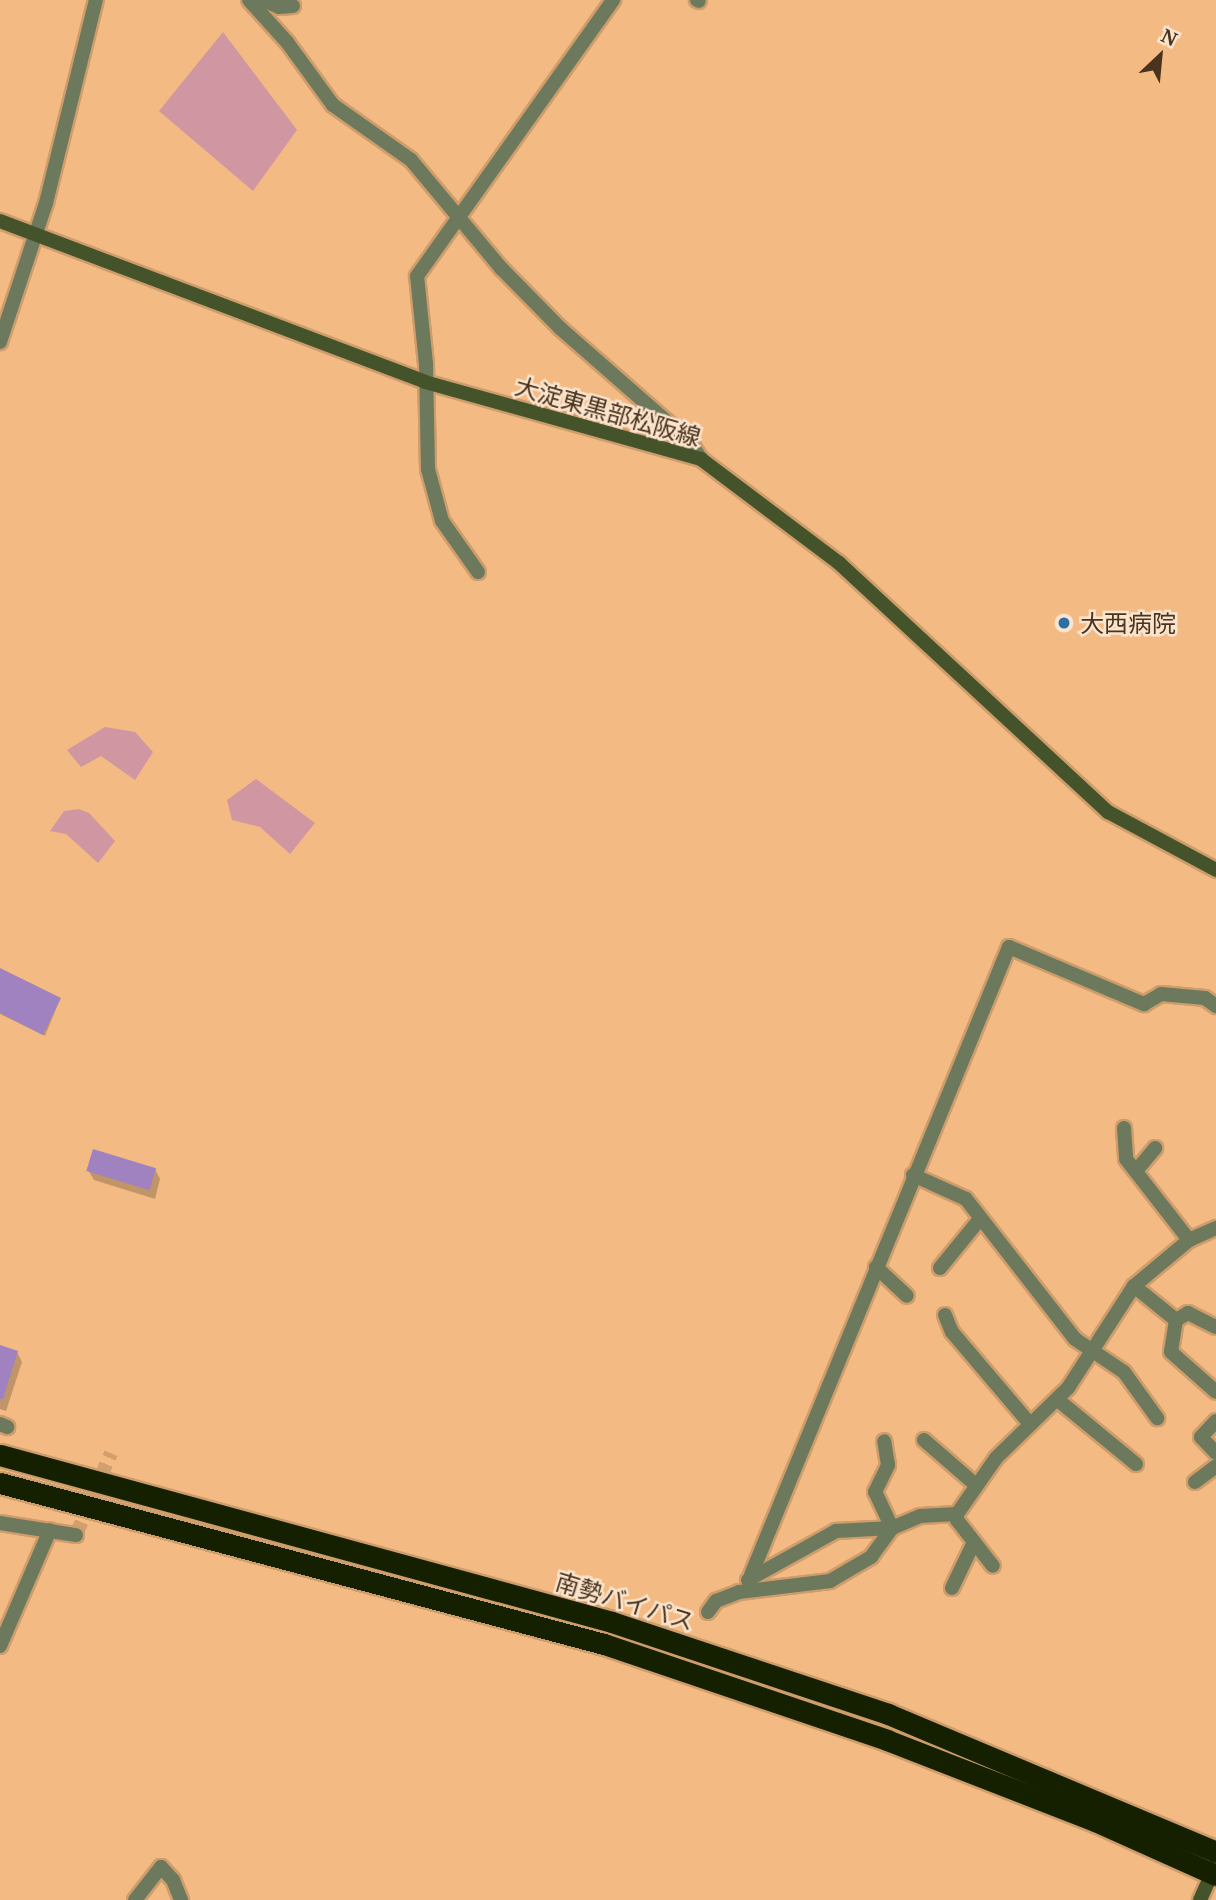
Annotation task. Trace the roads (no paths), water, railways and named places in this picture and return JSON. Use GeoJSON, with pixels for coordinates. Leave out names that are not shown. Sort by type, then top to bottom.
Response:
{"type":"FeatureCollection","features":[{"type":"Feature","properties":{"kind":"highway","name":"南勢バイパス"},"geometry":{"type":"LineString","coordinates":[[0,1455],[612,1622],[888,1714],[1215,1866]]}},
{"type":"Feature","properties":{"kind":"highway","name":"南勢バイパス"},"geometry":{"type":"LineString","coordinates":[[0,1483],[604,1644],[1098,1812]]}},
{"type":"Feature","properties":{"kind":"main road","name":"大淀東黒部松阪線"},"geometry":{"type":"LineString","coordinates":[[0,221],[425,382],[701,459],[839,563],[1108,812],[1216,870]]}},
{"type":"Feature","properties":{"kind":"main road"},"geometry":{"type":"LineString","coordinates":[[1200,1900],[1215,1866]]}},
{"type":"Feature","properties":{"kind":"street"},"geometry":{"type":"LineString","coordinates":[[0,342],[96,0]]}},
{"type":"Feature","properties":{"kind":"street"},"geometry":{"type":"LineString","coordinates":[[249,0],[287,42],[333,105],[411,160],[462,217],[500,268],[560,328],[677,430],[701,459]]}},
{"type":"Feature","properties":{"kind":"street"},"geometry":{"type":"LineString","coordinates":[[263,0],[279,7],[293,6]]}},
{"type":"Feature","properties":{"kind":"street"},"geometry":{"type":"LineString","coordinates":[[478,572],[442,522],[428,469],[417,276],[462,217],[613,0]]}},
{"type":"Feature","properties":{"kind":"street"},"geometry":{"type":"LineString","coordinates":[[739,1592],[751,1575],[913,1175],[1009,947],[1144,1004],[1161,994],[1205,998],[1216,1006]]}},
{"type":"Feature","properties":{"kind":"street"},"geometry":{"type":"LineString","coordinates":[[1124,1128],[1126,1159],[1189,1240]]}},
{"type":"Feature","properties":{"kind":"street"},"geometry":{"type":"LineString","coordinates":[[1136,1171],[1155,1148]]}},
{"type":"Feature","properties":{"kind":"street"},"geometry":{"type":"LineString","coordinates":[[913,1175],[966,1199],[1030,1286],[1089,1351],[1124,1372],[1157,1418]]}},
{"type":"Feature","properties":{"kind":"street"},"geometry":{"type":"LineString","coordinates":[[940,1268],[980,1219]]}},
{"type":"Feature","properties":{"kind":"street"},"geometry":{"type":"LineString","coordinates":[[993,1566],[957,1520],[957,1514],[976,1485],[1030,1424],[1058,1400],[1134,1286],[1189,1240],[1216,1228]]}},
{"type":"Feature","properties":{"kind":"street"},"geometry":{"type":"LineString","coordinates":[[876,1267],[907,1296]]}},
{"type":"Feature","properties":{"kind":"street"},"geometry":{"type":"LineString","coordinates":[[1134,1286],[1176,1320]]}},
{"type":"Feature","properties":{"kind":"street"},"geometry":{"type":"LineString","coordinates":[[1176,1320],[1188,1313],[1216,1327]]}},
{"type":"Feature","properties":{"kind":"street"},"geometry":{"type":"LineString","coordinates":[[945,1315],[952,1332],[1030,1424]]}},
{"type":"Feature","properties":{"kind":"street"},"geometry":{"type":"LineString","coordinates":[[1176,1320],[1171,1352],[1216,1392]]}},
{"type":"Feature","properties":{"kind":"street"},"geometry":{"type":"LineString","coordinates":[[1058,1400],[1136,1464]]}},
{"type":"Feature","properties":{"kind":"street"},"geometry":{"type":"LineString","coordinates":[[1216,1420],[1201,1437],[1216,1453]]}},
{"type":"Feature","properties":{"kind":"street"},"geometry":{"type":"LineString","coordinates":[[924,1440],[976,1485]]}},
{"type":"Feature","properties":{"kind":"street"},"geometry":{"type":"LineString","coordinates":[[884,1441],[888,1465],[875,1492],[892,1528]]}},
{"type":"Feature","properties":{"kind":"street"},"geometry":{"type":"LineString","coordinates":[[1195,1482],[1216,1466]]}},
{"type":"Feature","properties":{"kind":"street"},"geometry":{"type":"LineString","coordinates":[[751,1575],[769,1571],[836,1531],[892,1528],[920,1516],[957,1514]]}},
{"type":"Feature","properties":{"kind":"street"},"geometry":{"type":"LineString","coordinates":[[0,1522],[76,1535]]}},
{"type":"Feature","properties":{"kind":"street"},"geometry":{"type":"LineString","coordinates":[[708,1612],[716,1601],[739,1592],[830,1581],[871,1557],[892,1528]]}},
{"type":"Feature","properties":{"kind":"street"},"geometry":{"type":"LineString","coordinates":[[0,1646],[50,1530]]}},
{"type":"Feature","properties":{"kind":"street"},"geometry":{"type":"LineString","coordinates":[[952,1588],[974,1542]]}},
{"type":"Feature","properties":{"kind":"street"},"geometry":{"type":"LineString","coordinates":[[135,1900],[161,1867],[173,1880],[181,1900]]}},
{"type":"Feature","properties":{"kind":"tunnel"},"geometry":{"type":"LineString","coordinates":[[76,1535],[111,1453]]}},
{"type":"Feature","properties":{"kind":"place","name":"大西病院"},"geometry":{"type":"Point","coordinates":[1064,623]}}]}
